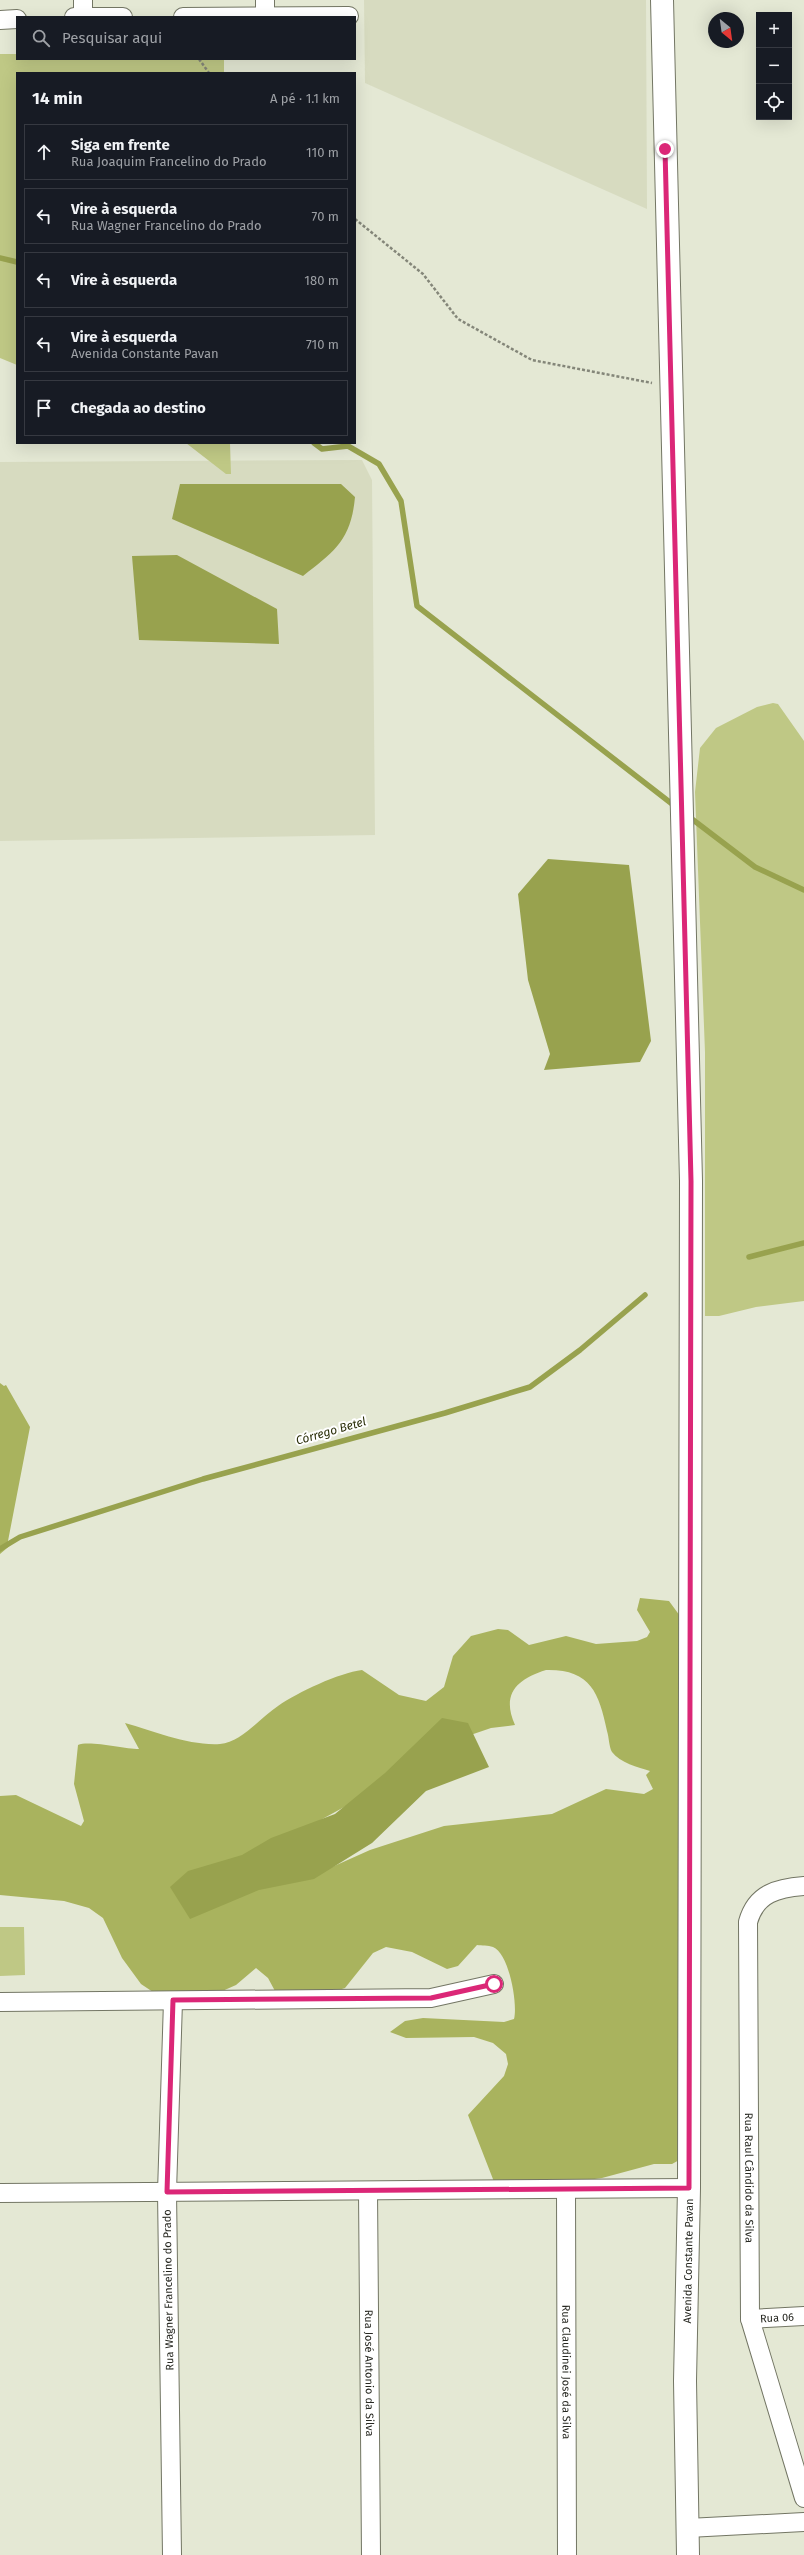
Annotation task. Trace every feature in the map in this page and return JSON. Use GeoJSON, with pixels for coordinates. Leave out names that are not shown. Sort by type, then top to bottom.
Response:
{"type":"FeatureCollection","features":[{"type":"Feature","properties":{"kind":"street"},"geometry":{"type":"LineString","coordinates":[[83,0],[83,16]]}},
{"type":"Feature","properties":{"kind":"street","name":"Avenida Constante Pavan"},"geometry":{"type":"LineString","coordinates":[[662,0],[691,1181],[689,2188],[685,2382],[688,2555]]}},
{"type":"Feature","properties":{"kind":"street"},"geometry":{"type":"LineString","coordinates":[[192,16],[265,8],[349,16]]}},
{"type":"Feature","properties":{"kind":"street"},"geometry":{"type":"LineString","coordinates":[[0,20],[16,19]]}},
{"type":"Feature","properties":{"kind":"street","name":"Rua Raul Cândido da Silva"},"geometry":{"type":"LineString","coordinates":[[804,1886],[783,1888],[768,1894],[757,1903],[748,1922],[750,2319],[804,2498]]}},
{"type":"Feature","properties":{"kind":"street"},"geometry":{"type":"LineString","coordinates":[[0,2002],[431,1998],[494,1984]]}},
{"type":"Feature","properties":{"kind":"street","name":"Rua Wagner Francelino do Prado"},"geometry":{"type":"LineString","coordinates":[[172,2555],[167,2192],[173,2000]]}},
{"type":"Feature","properties":{"kind":"street"},"geometry":{"type":"LineString","coordinates":[[0,2193],[689,2188]]}},
{"type":"Feature","properties":{"kind":"street","name":"Rua Claudinei José da Silva"},"geometry":{"type":"LineString","coordinates":[[566,2189],[567,2555]]}},
{"type":"Feature","properties":{"kind":"street","name":"Rua José Antonio da Silva"},"geometry":{"type":"LineString","coordinates":[[368,2190],[371,2555]]}},
{"type":"Feature","properties":{"kind":"street","name":"Rua 06"},"geometry":{"type":"LineString","coordinates":[[750,2319],[804,2316]]}},
{"type":"Feature","properties":{"kind":"street"},"geometry":{"type":"LineString","coordinates":[[688,2528],[804,2522]]}},
{"type":"Feature","properties":{"kind":"path"},"geometry":{"type":"LineString","coordinates":[[200,60],[208,72]]}},
{"type":"Feature","properties":{"kind":"path"},"geometry":{"type":"LineString","coordinates":[[356,220],[423,274],[458,319],[532,360],[671,387]]}},
{"type":"Feature","properties":{"kind":"shaded area"},"geometry":{"type":"Polygon","coordinates":[[[364,0],[646,0],[647,209],[365,83],[364,0]]]}},
{"type":"Feature","properties":{"kind":"shaded area"},"geometry":{"type":"Polygon","coordinates":[[[0,54],[16,54],[16,60],[224,60],[224,72],[16,72],[16,365],[0,358],[0,54]]]}},
{"type":"Feature","properties":{"kind":"shaded area"},"geometry":{"type":"Polygon","coordinates":[[[187,444],[230,444],[231,474],[226,474],[187,444]]]}},
{"type":"Feature","properties":{"kind":"shaded area"},"geometry":{"type":"Polygon","coordinates":[[[362,460],[372,480],[375,835],[0,841],[0,462],[362,460]]]}},
{"type":"Feature","properties":{"kind":"shaded area"},"geometry":{"type":"Polygon","coordinates":[[[180,484],[341,484],[355,497],[350,524],[340,543],[324,559],[303,576],[172,519],[180,484]]]}},
{"type":"Feature","properties":{"kind":"shaded area"},"geometry":{"type":"Polygon","coordinates":[[[177,555],[277,609],[279,644],[139,640],[132,556],[177,555]]]}},
{"type":"Feature","properties":{"kind":"shaded area"},"geometry":{"type":"Polygon","coordinates":[[[773,703],[778,704],[804,741],[804,1301],[756,1307],[719,1316],[705,1316],[705,1052],[695,792],[700,748],[716,728],[757,707],[773,703]]]}},
{"type":"Feature","properties":{"kind":"shaded area"},"geometry":{"type":"Polygon","coordinates":[[[548,859],[629,865],[651,1041],[640,1062],[544,1070],[550,1054],[528,980],[518,894],[548,859]]]}},
{"type":"Feature","properties":{"kind":"shaded area"},"geometry":{"type":"Polygon","coordinates":[[[0,1383],[4,1386],[6,1385],[30,1427],[8,1541],[13,1543],[0,1554],[0,1383]]]}},
{"type":"Feature","properties":{"kind":"shaded area"},"geometry":{"type":"Polygon","coordinates":[[[640,1598],[669,1601],[680,1616],[681,2159],[672,2164],[654,2164],[602,2178],[498,2192],[468,2115],[504,2076],[508,2064],[506,2054],[493,2043],[474,2037],[406,2038],[390,2032],[405,2021],[423,2018],[504,2022],[514,2019],[515,2002],[508,1968],[499,1951],[493,1947],[477,1945],[458,1966],[447,1969],[412,1952],[386,1947],[373,1953],[345,1988],[317,1997],[275,1991],[268,1978],[256,1968],[236,1985],[202,2000],[159,1996],[141,1984],[122,1958],[103,1918],[89,1908],[64,1901],[0,1895],[0,1796],[16,1795],[81,1826],[84,1821],[74,1784],[78,1745],[98,1744],[139,1749],[125,1723],[196,1743],[220,1744],[236,1739],[244,1734],[272,1711],[296,1695],[331,1679],[362,1670],[399,1695],[426,1701],[444,1687],[453,1656],[471,1636],[498,1629],[508,1630],[529,1645],[566,1636],[596,1644],[637,1641],[647,1637],[650,1632],[637,1610],[640,1598]],[[546,1670],[527,1678],[514,1689],[511,1696],[510,1705],[511,1714],[515,1725],[491,1728],[412,1755],[377,1789],[220,1875],[303,1880],[370,1850],[444,1826],[552,1814],[606,1789],[644,1794],[653,1789],[646,1775],[650,1771],[624,1762],[612,1752],[600,1705],[596,1694],[590,1686],[583,1679],[573,1674],[561,1671],[546,1670]]]}},
{"type":"Feature","properties":{"kind":"shaded area"},"geometry":{"type":"Polygon","coordinates":[[[442,1718],[468,1723],[489,1767],[426,1791],[372,1843],[314,1879],[259,1890],[190,1919],[170,1887],[188,1871],[242,1855],[271,1838],[335,1814],[385,1773],[442,1718]]]}},
{"type":"Feature","properties":{"kind":"shaded area"},"geometry":{"type":"Polygon","coordinates":[[[0,1927],[24,1927],[25,1975],[0,1976],[0,1927]]]}},
{"type":"Feature","properties":{"kind":"waterway"},"geometry":{"type":"LineString","coordinates":[[0,258],[16,262]]}},
{"type":"Feature","properties":{"kind":"waterway"},"geometry":{"type":"LineString","coordinates":[[315,444],[322,449],[348,446],[379,464],[401,501],[417,606],[676,807]]}},
{"type":"Feature","properties":{"kind":"waterway"},"geometry":{"type":"LineString","coordinates":[[688,816],[755,867],[804,890]]}},
{"type":"Feature","properties":{"kind":"waterway","name":"Córrego Betel"},"geometry":{"type":"LineString","coordinates":[[749,1257],[804,1243]]}},
{"type":"Feature","properties":{"kind":"waterway","name":"Córrego Betel"},"geometry":{"type":"LineString","coordinates":[[0,1549],[20,1537],[203,1479],[445,1413],[530,1387],[580,1350],[645,1295]]}},
{"type":"Feature","properties":{"kind":"route"},"geometry":{"type":"LineString","coordinates":[[494,1984],[460,1993],[431,1998],[173,2000],[167,2192],[689,2188],[691,1181],[665,149]]}}]}
